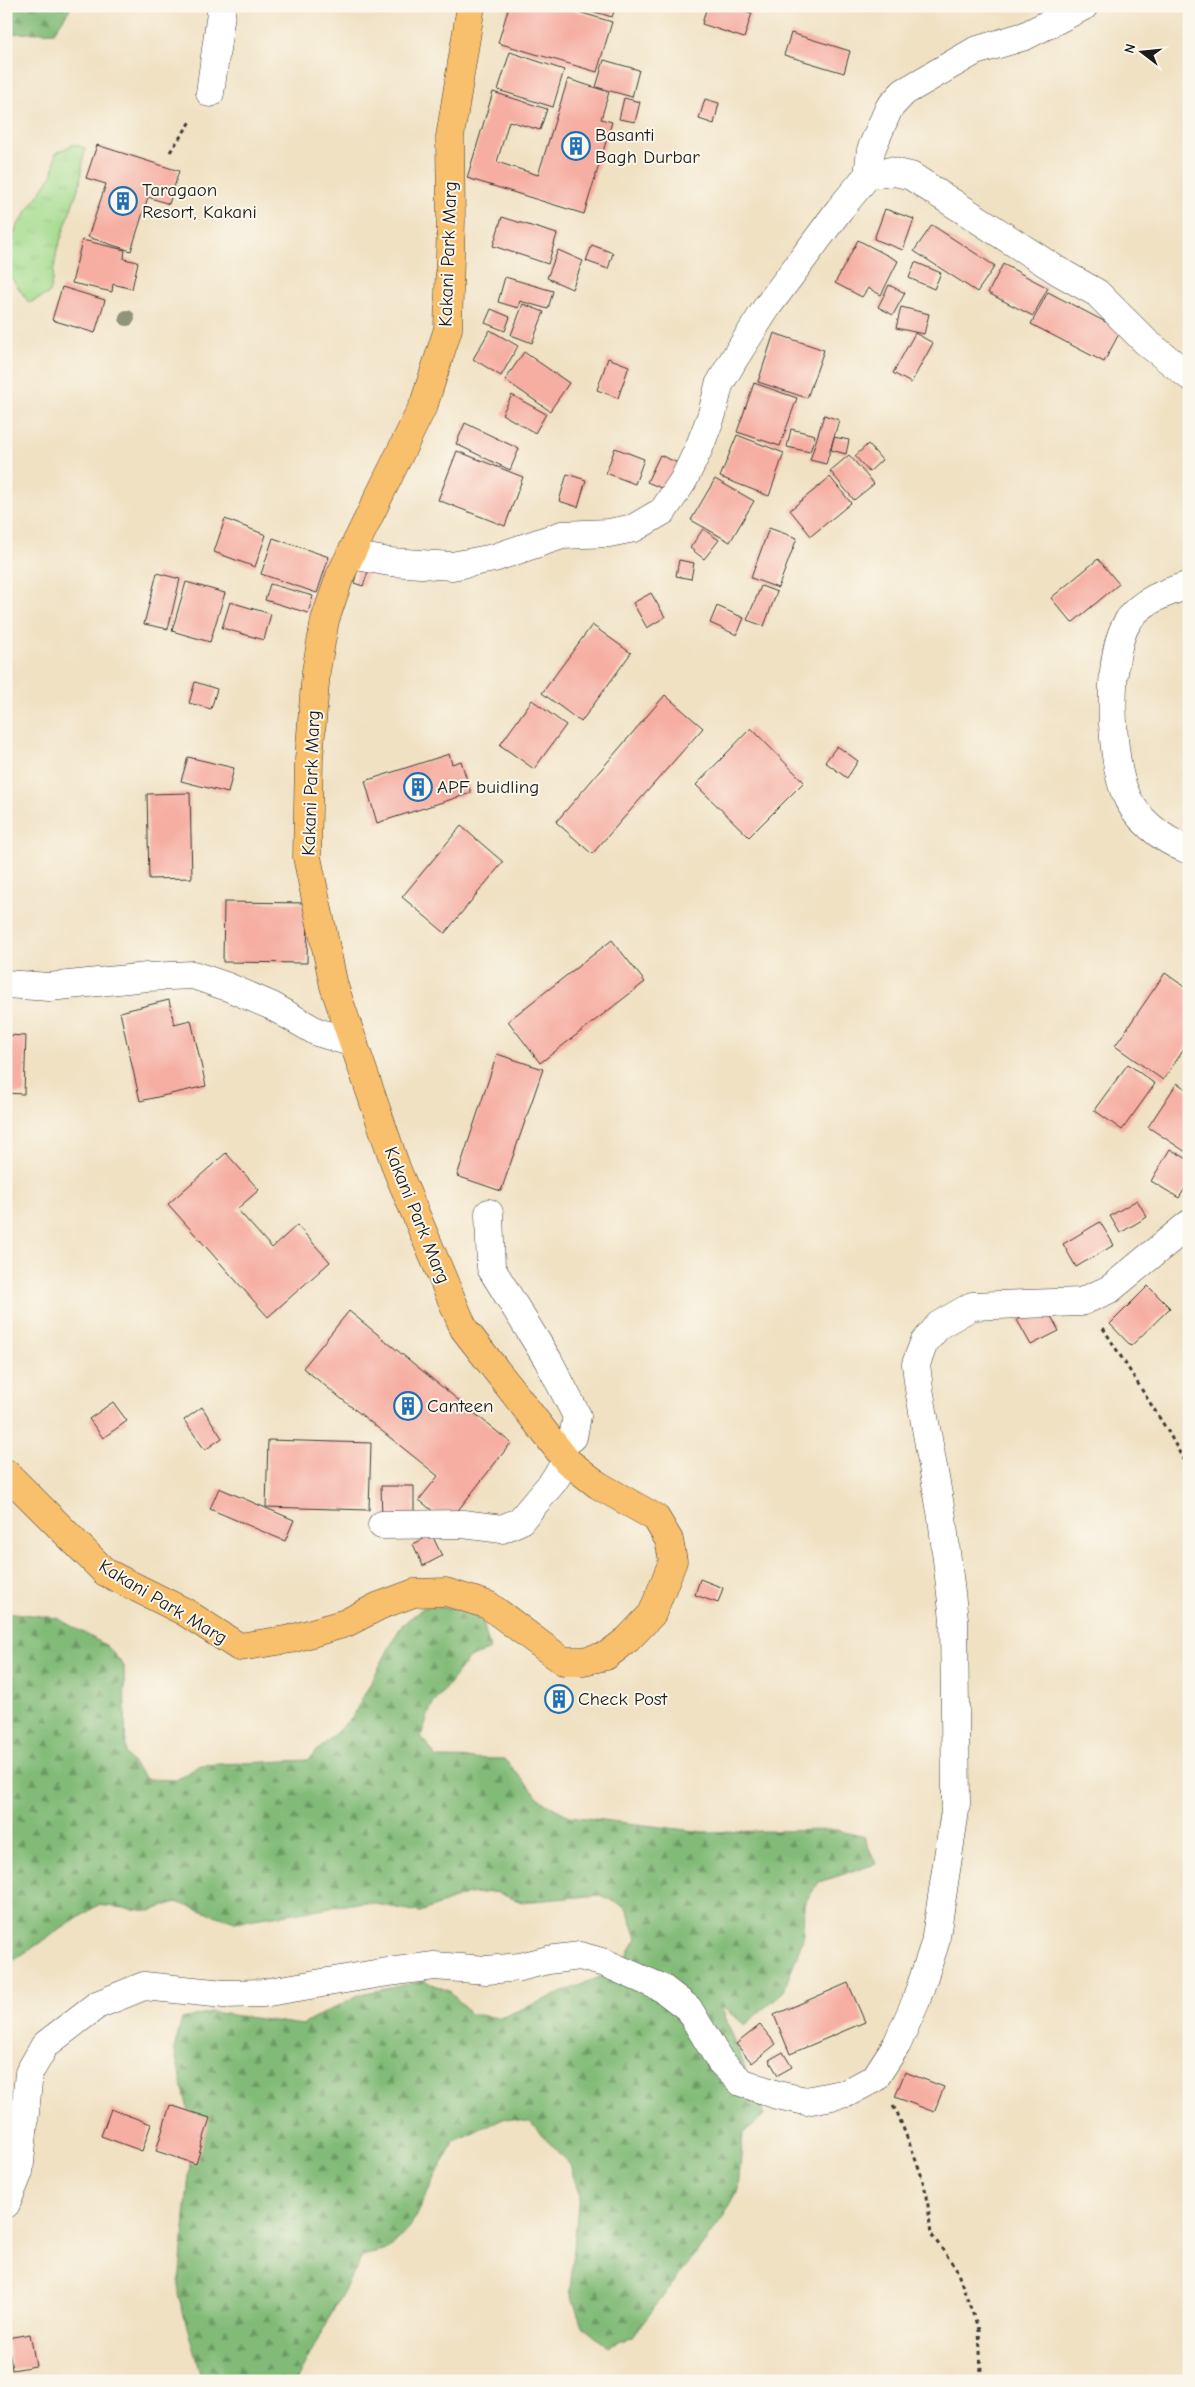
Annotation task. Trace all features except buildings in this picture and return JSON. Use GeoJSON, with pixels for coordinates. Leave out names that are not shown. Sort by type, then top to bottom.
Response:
{"type":"FeatureCollection","features":[{"type":"Feature","properties":{"kind":"main road","name":"Kakani Park Marg"},"geometry":{"type":"LineString","coordinates":[[6,1473],[104,1572],[185,1612],[239,1647],[291,1639],[346,1623],[379,1606],[414,1593],[446,1592],[488,1605],[563,1661],[583,1661],[606,1656],[628,1639],[652,1614],[673,1561],[670,1540],[656,1518],[598,1485],[562,1454],[464,1329],[397,1170],[334,986],[307,857],[309,759],[316,671],[325,620],[340,576],[424,404],[448,329],[451,220],[450,137],[471,6]]}},
{"type":"Feature","properties":{"kind":"street"},"geometry":{"type":"LineString","coordinates":[[210,93],[222,6]]}},
{"type":"Feature","properties":{"kind":"street"},"geometry":{"type":"LineString","coordinates":[[351,554],[390,562],[452,566],[494,558],[562,535],[609,532],[634,528],[663,511],[683,481],[699,448],[712,414],[719,385],[734,359],[772,300],[839,210],[868,175],[871,150],[888,108],[904,92],[975,51],[1025,36],[1084,6]]}},
{"type":"Feature","properties":{"kind":"street"},"geometry":{"type":"LineString","coordinates":[[868,175],[890,171],[911,176],[1058,271],[1097,293],[1146,342],[1189,376]]}},
{"type":"Feature","properties":{"kind":"street"},"geometry":{"type":"LineString","coordinates":[[1189,585],[1144,605],[1128,621],[1115,662],[1113,718],[1115,756],[1124,790],[1131,804],[1146,823],[1170,843],[1189,850]]}},
{"type":"Feature","properties":{"kind":"street"},"geometry":{"type":"LineString","coordinates":[[6,984],[49,987],[147,977],[193,975],[228,987],[272,1006],[317,1032],[354,1043]]}},
{"type":"Feature","properties":{"kind":"street"},"geometry":{"type":"LineString","coordinates":[[382,1525],[463,1524],[502,1529],[520,1522],[552,1483],[562,1454],[573,1437],[577,1416],[548,1360],[491,1268],[489,1214]]}},
{"type":"Feature","properties":{"kind":"street"},"geometry":{"type":"LineString","coordinates":[[6,2204],[19,2172],[29,2073],[46,2045],[96,2005],[144,1986],[224,1994],[263,1994],[434,1966],[486,1970],[520,1967],[548,1960],[580,1956],[605,1963],[662,1988],[688,2008],[720,2062],[741,2082],[777,2095],[806,2101],[847,2093],[875,2078],[897,2044],[916,2001],[935,1942],[956,1804],[954,1619],[942,1517],[920,1398],[916,1364],[924,1343],[939,1325],[972,1306],[1081,1302],[1110,1289],[1189,1224]]}},
{"type":"Feature","properties":{"kind":"path"},"geometry":{"type":"LineString","coordinates":[[170,152],[210,93]]}},
{"type":"Feature","properties":{"kind":"path"},"geometry":{"type":"LineString","coordinates":[[1081,1302],[1101,1325],[1122,1357],[1189,1470]]}},
{"type":"Feature","properties":{"kind":"path"},"geometry":{"type":"LineString","coordinates":[[875,2078],[897,2112],[920,2171],[927,2196],[931,2234],[956,2268],[978,2330],[981,2372],[978,2381]]}},
{"type":"Feature","properties":{"kind":"green space"},"geometry":{"type":"Polygon","coordinates":[[[6,6],[72,6],[54,32],[6,34],[6,6]]]}},
{"type":"Feature","properties":{"kind":"green space"},"geometry":{"type":"Polygon","coordinates":[[[74,144],[85,148],[80,183],[57,250],[50,293],[29,303],[11,277],[6,264],[6,252],[16,228],[53,173],[56,153],[74,144]]]}},
{"type":"Feature","properties":{"kind":"green space"},"geometry":{"type":"Polygon","coordinates":[[[424,1607],[458,1608],[483,1622],[490,1649],[468,1659],[431,1707],[421,1736],[437,1758],[504,1759],[543,1802],[569,1816],[703,1832],[837,1830],[864,1837],[876,1864],[819,1882],[804,1904],[803,1938],[784,1991],[745,2025],[721,2006],[764,2116],[743,2133],[738,2190],[723,2218],[633,2336],[608,2347],[582,2326],[570,2291],[579,2194],[570,2165],[530,2122],[503,2118],[453,2142],[410,2227],[388,2250],[362,2256],[296,2381],[202,2381],[178,2294],[193,2131],[174,2049],[182,2019],[211,2012],[302,2025],[360,1994],[425,1981],[451,1992],[470,2014],[500,2018],[619,1969],[637,1938],[626,1907],[600,1895],[522,1902],[495,1892],[468,1894],[420,1912],[364,1902],[235,1922],[176,1902],[150,1911],[98,1905],[6,1965],[6,1612],[57,1618],[107,1646],[124,1666],[126,1755],[146,1779],[176,1780],[201,1765],[308,1760],[353,1716],[401,1626],[424,1607]]]}},
{"type":"Feature","properties":{"kind":"place","name":"Basanti Bagh Durbar"},"geometry":{"type":"Point","coordinates":[576,146]}},
{"type":"Feature","properties":{"kind":"place","name":"Taragaon Resort, Kakani"},"geometry":{"type":"Point","coordinates":[123,201]}},
{"type":"Feature","properties":{"kind":"place","name":"APF buidling"},"geometry":{"type":"Point","coordinates":[418,787]}},
{"type":"Feature","properties":{"kind":"place","name":"Canteen"},"geometry":{"type":"Point","coordinates":[408,1406]}},
{"type":"Feature","properties":{"kind":"place","name":"Check Post"},"geometry":{"type":"Point","coordinates":[559,1699]}}]}
